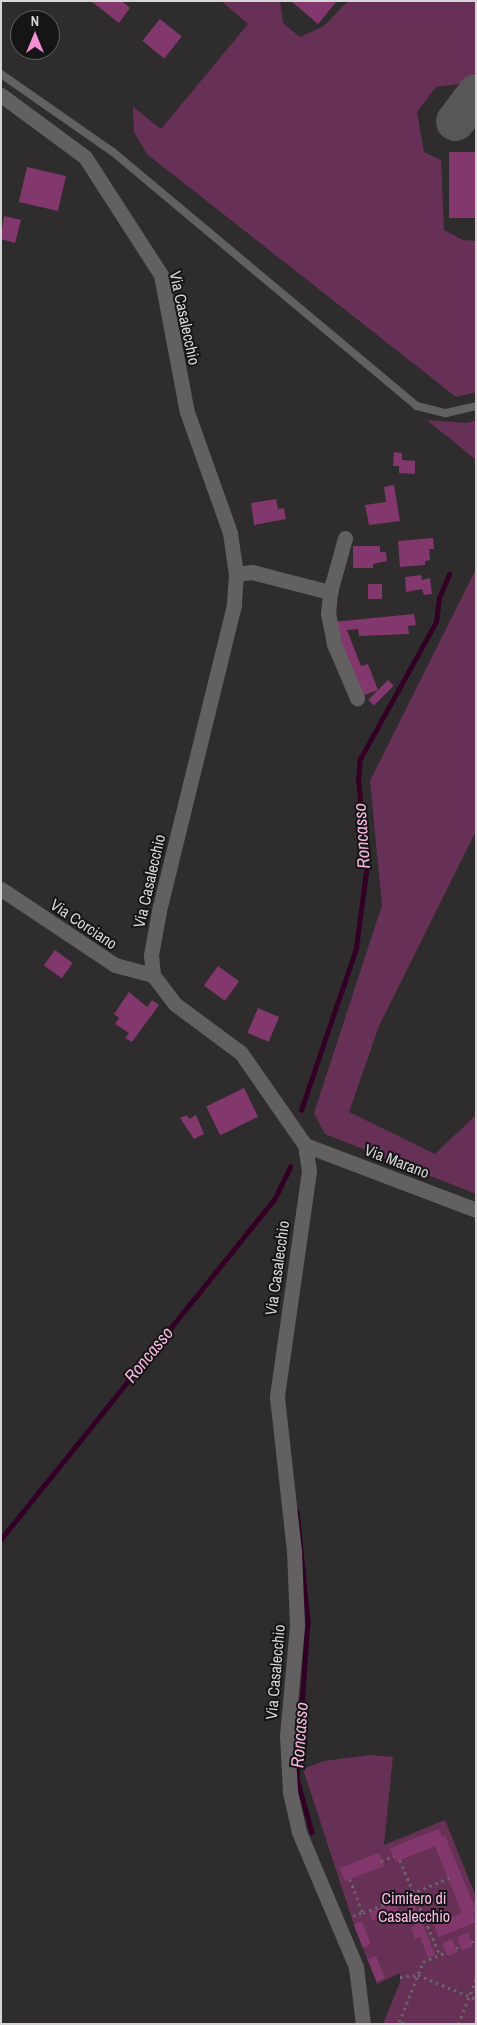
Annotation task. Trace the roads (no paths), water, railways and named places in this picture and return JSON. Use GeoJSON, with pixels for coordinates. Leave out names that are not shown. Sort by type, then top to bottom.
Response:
{"type":"FeatureCollection","features":[{"type":"Feature","properties":{"kind":"street","name":"Via Casalecchio"},"geometry":{"type":"LineString","coordinates":[[1,95],[85,156],[161,275],[187,412],[230,533],[236,574],[234,605],[159,911],[151,955],[153,976],[175,1004],[240,1053],[305,1145],[309,1170],[277,1398],[294,1550],[297,1626],[287,1736],[290,1792],[299,1832],[356,1967],[363,2024]]}},
{"type":"Feature","properties":{"kind":"street"},"geometry":{"type":"LineString","coordinates":[[345,538],[330,592],[328,613],[334,644],[358,698]]}},
{"type":"Feature","properties":{"kind":"street"},"geometry":{"type":"LineString","coordinates":[[236,574],[252,572],[330,592]]}},
{"type":"Feature","properties":{"kind":"street","name":"Via Corciano"},"geometry":{"type":"LineString","coordinates":[[1,890],[114,965],[153,976]]}},
{"type":"Feature","properties":{"kind":"street","name":"Via Marano"},"geometry":{"type":"LineString","coordinates":[[305,1145],[476,1210]]}},
{"type":"Feature","properties":{"kind":"lane"},"geometry":{"type":"LineString","coordinates":[[1,74],[113,152],[417,406],[446,413],[476,406]]}},
{"type":"Feature","properties":{"kind":"waterway","name":"Roncasso"},"geometry":{"type":"LineString","coordinates":[[301,1110],[356,948],[367,865],[358,780],[360,759],[436,622],[439,598],[449,574]]}},
{"type":"Feature","properties":{"kind":"waterway","name":"Roncasso"},"geometry":{"type":"LineString","coordinates":[[1,1539],[274,1200],[290,1167]]}},
{"type":"Feature","properties":{"kind":"waterway","name":"Roncasso"},"geometry":{"type":"LineString","coordinates":[[297,1511],[308,1621],[297,1778],[312,1832]]}},
{"type":"Feature","properties":{"kind":"park label","name":"Cimitero di Casalecchio"},"geometry":{"type":"Point","coordinates":[414,1907]}}]}
